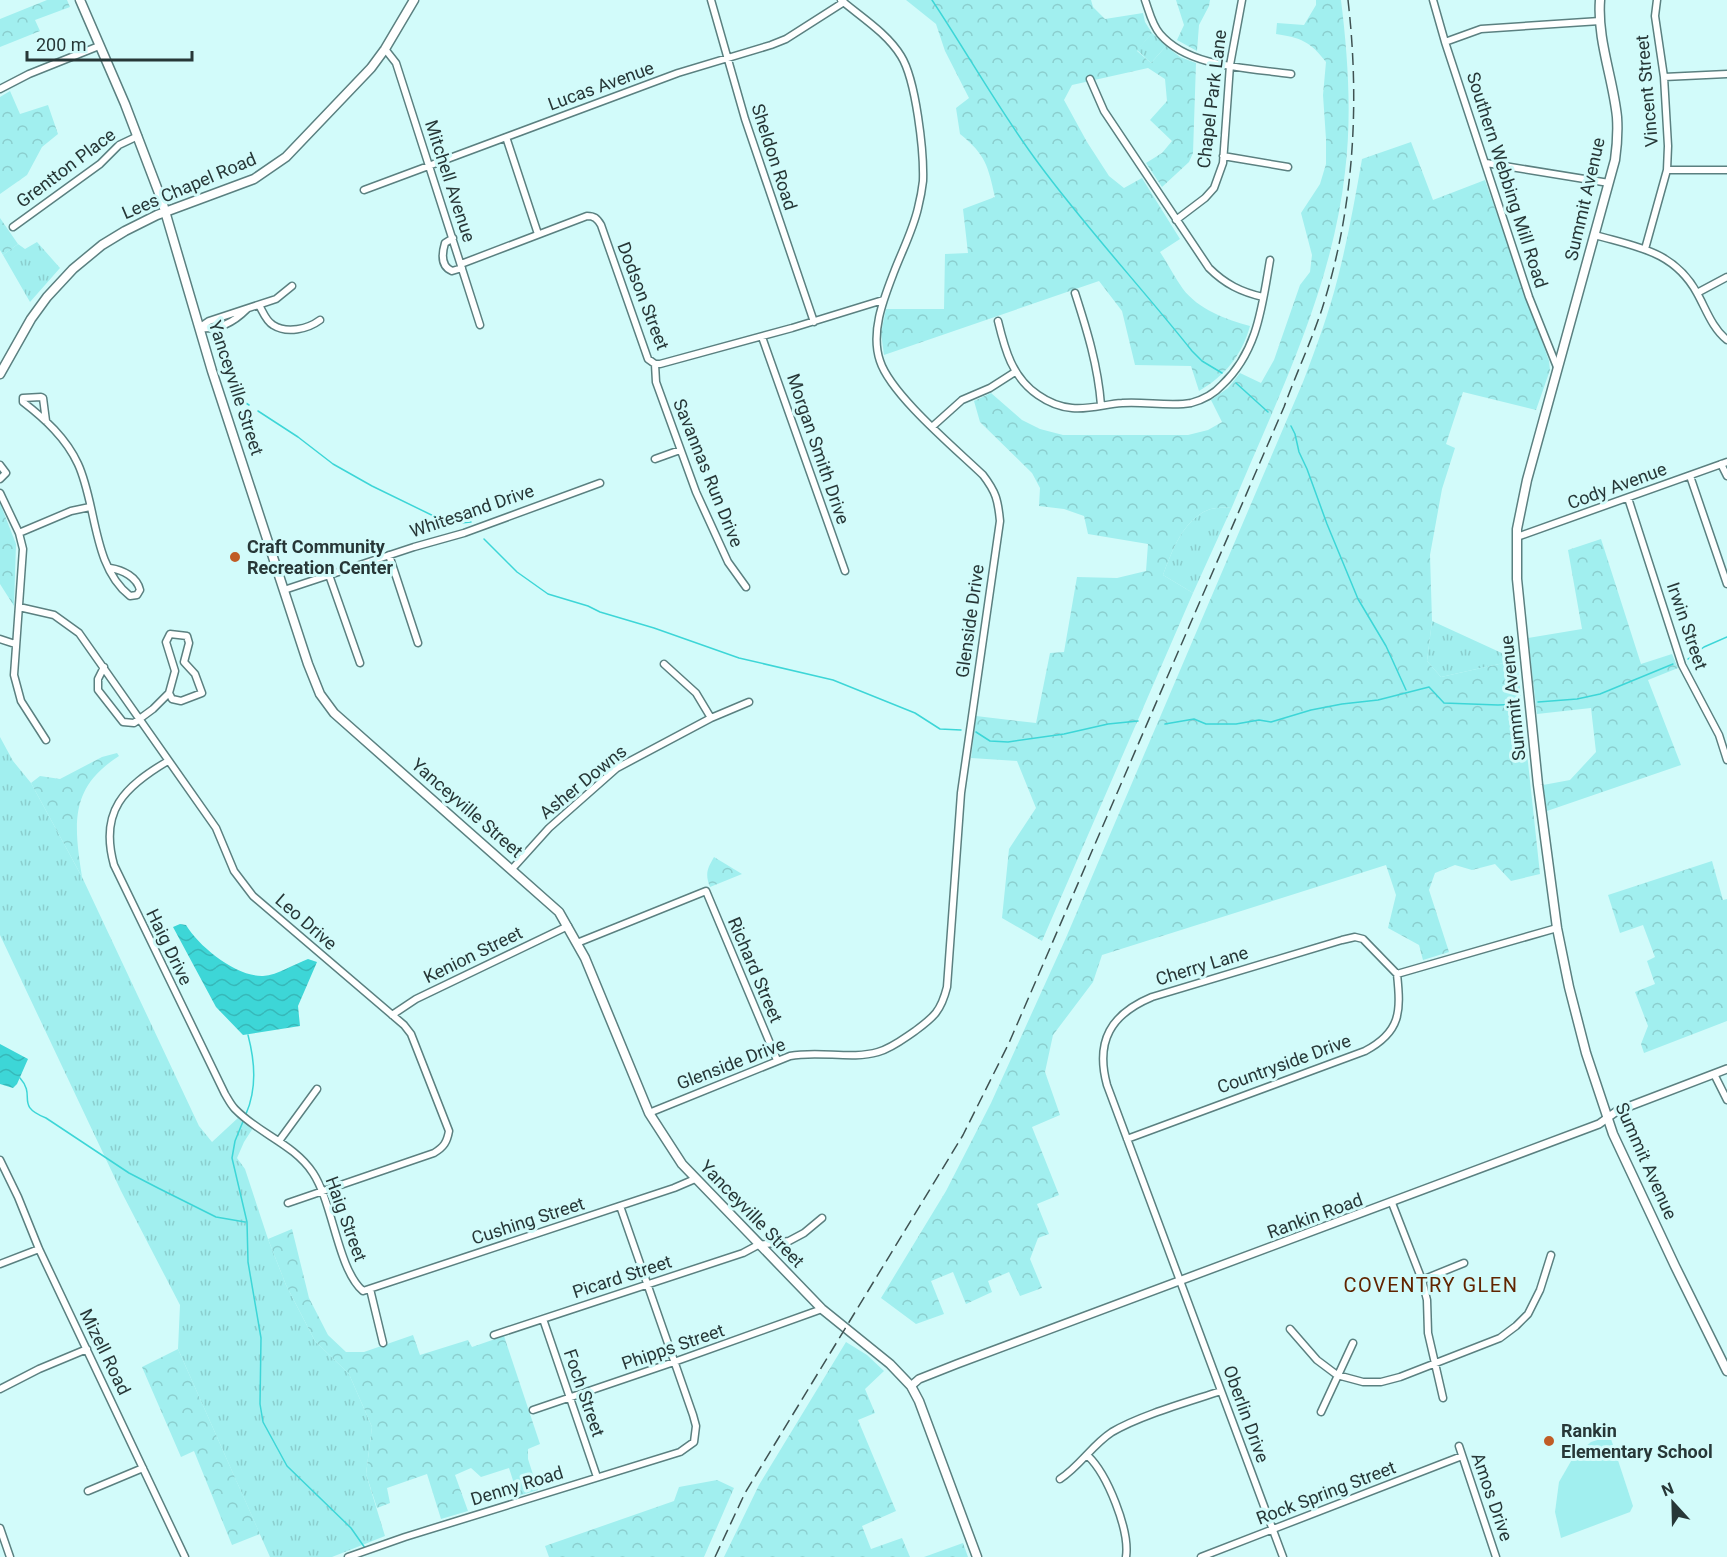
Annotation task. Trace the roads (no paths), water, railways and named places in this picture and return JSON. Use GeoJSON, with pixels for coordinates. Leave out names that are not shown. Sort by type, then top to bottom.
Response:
{"type":"FeatureCollection","features":[{"type":"Feature","properties":{"kind":"main road","name":"Yanceyville Street"},"geometry":{"type":"LineString","coordinates":[[80,0],[138,136],[165,212],[182,263],[199,328],[317,688],[334,713],[559,912],[577,942],[649,1113],[669,1145],[695,1179],[758,1245],[822,1309],[890,1364],[910,1386],[919,1401],[978,1557]]}},
{"type":"Feature","properties":{"kind":"main road","name":"Lees Chapel Road"},"geometry":{"type":"LineString","coordinates":[[0,374],[39,308],[73,269],[119,234],[165,212],[237,187],[270,170],[356,85],[385,49],[414,0]]}},
{"type":"Feature","properties":{"kind":"main road","name":"Summit Avenue"},"geometry":{"type":"LineString","coordinates":[[1600,0],[1600,21],[1618,131],[1615,160],[1527,480],[1517,537],[1517,579],[1539,788],[1557,928],[1586,1053],[1608,1119],[1675,1266],[1727,1371]]}},
{"type":"Feature","properties":{"kind":"street","name":"Sheldon Road"},"geometry":{"type":"LineString","coordinates":[[711,0],[752,140],[814,321]]}},
{"type":"Feature","properties":{"kind":"street"},"geometry":{"type":"LineString","coordinates":[[1145,0],[1159,33],[1174,47],[1193,58],[1291,75]]}},
{"type":"Feature","properties":{"kind":"street","name":"Chapel Park Lane"},"geometry":{"type":"LineString","coordinates":[[1176,220],[1205,198],[1214,188],[1223,156],[1230,65],[1242,0]]}},
{"type":"Feature","properties":{"kind":"street","name":"Southern Webbing Mill Road"},"geometry":{"type":"LineString","coordinates":[[1433,0],[1529,297],[1557,367]]}},
{"type":"Feature","properties":{"kind":"street","name":"Vincent Street"},"geometry":{"type":"LineString","coordinates":[[1646,249],[1666,170],[1668,124],[1664,77],[1656,34],[1657,0]]}},
{"type":"Feature","properties":{"kind":"street","name":"Lucas Avenue"},"geometry":{"type":"LineString","coordinates":[[364,190],[727,57],[786,39],[842,1]]}},
{"type":"Feature","properties":{"kind":"street","name":"Glenside Drive"},"geometry":{"type":"LineString","coordinates":[[649,1113],[777,1060],[803,1053],[863,1054],[886,1049],[897,1044],[937,1013],[947,987],[961,794],[1000,521],[997,497],[993,488],[983,475],[901,393],[880,361],[877,344],[883,300],[918,210],[923,181],[918,124],[913,91],[901,56],[886,38],[842,1]]}},
{"type":"Feature","properties":{"kind":"street"},"geometry":{"type":"LineString","coordinates":[[1445,42],[1481,29],[1600,21]]}},
{"type":"Feature","properties":{"kind":"street"},"geometry":{"type":"LineString","coordinates":[[0,89],[29,74],[99,46]]}},
{"type":"Feature","properties":{"kind":"street","name":"Mitchell Avenue"},"geometry":{"type":"LineString","coordinates":[[385,49],[396,63],[480,325]]}},
{"type":"Feature","properties":{"kind":"street"},"geometry":{"type":"LineString","coordinates":[[1664,77],[1727,74]]}},
{"type":"Feature","properties":{"kind":"street"},"geometry":{"type":"LineString","coordinates":[[1090,79],[1104,111],[1199,256],[1220,279],[1239,290],[1263,297]]}},
{"type":"Feature","properties":{"kind":"street","name":"Grentton Place"},"geometry":{"type":"LineString","coordinates":[[13,227],[100,164],[119,145],[138,136]]}},
{"type":"Feature","properties":{"kind":"street"},"geometry":{"type":"LineString","coordinates":[[506,137],[538,234]]}},
{"type":"Feature","properties":{"kind":"street"},"geometry":{"type":"LineString","coordinates":[[1223,156],[1288,167]]}},
{"type":"Feature","properties":{"kind":"street"},"geometry":{"type":"LineString","coordinates":[[1486,163],[1609,183]]}},
{"type":"Feature","properties":{"kind":"street"},"geometry":{"type":"LineString","coordinates":[[1666,170],[1727,170]]}},
{"type":"Feature","properties":{"kind":"street","name":"Dodson Street"},"geometry":{"type":"LineString","coordinates":[[462,266],[538,234],[587,216],[593,216],[598,219],[648,359],[655,364],[762,337],[883,300]]}},
{"type":"Feature","properties":{"kind":"street"},"geometry":{"type":"LineString","coordinates":[[1595,236],[1646,249],[1681,269],[1697,293],[1709,318],[1727,340]]}},
{"type":"Feature","properties":{"kind":"street"},"geometry":{"type":"LineString","coordinates":[[453,238],[445,243],[443,260],[447,269],[452,271],[462,266]]}},
{"type":"Feature","properties":{"kind":"street"},"geometry":{"type":"LineString","coordinates":[[998,321],[1007,356],[1015,372],[1032,390],[1049,401],[1075,408],[1130,402],[1190,403],[1213,393],[1234,373],[1245,356],[1262,312],[1269,260]]}},
{"type":"Feature","properties":{"kind":"street"},"geometry":{"type":"LineString","coordinates":[[1697,293],[1727,277]]}},
{"type":"Feature","properties":{"kind":"street"},"geometry":{"type":"LineString","coordinates":[[199,328],[209,321],[276,299],[292,286]]}},
{"type":"Feature","properties":{"kind":"street"},"geometry":{"type":"LineString","coordinates":[[1075,293],[1093,351],[1101,405]]}},
{"type":"Feature","properties":{"kind":"street"},"geometry":{"type":"LineString","coordinates":[[259,305],[273,326],[282,329],[311,327],[320,320]]}},
{"type":"Feature","properties":{"kind":"street"},"geometry":{"type":"LineString","coordinates":[[199,328],[212,329],[235,322],[248,309]]}},
{"type":"Feature","properties":{"kind":"street"},"geometry":{"type":"LineString","coordinates":[[224,316],[226,324]]}},
{"type":"Feature","properties":{"kind":"street","name":"Morgan Smith Drive"},"geometry":{"type":"LineString","coordinates":[[762,337],[845,571]]}},
{"type":"Feature","properties":{"kind":"street","name":"Savannas Run Drive"},"geometry":{"type":"LineString","coordinates":[[655,364],[656,382],[680,450],[728,562],[746,587]]}},
{"type":"Feature","properties":{"kind":"street"},"geometry":{"type":"LineString","coordinates":[[933,426],[962,400],[990,388],[1015,372]]}},
{"type":"Feature","properties":{"kind":"street"},"geometry":{"type":"LineString","coordinates":[[46,421],[44,399],[41,397],[23,398],[22,402],[46,421],[65,443],[77,462],[99,542],[110,568],[120,588],[130,596],[137,595],[140,590],[138,582],[123,570],[110,568]]}},
{"type":"Feature","properties":{"kind":"street"},"geometry":{"type":"LineString","coordinates":[[655,459],[680,450]]}},
{"type":"Feature","properties":{"kind":"street"},"geometry":{"type":"LineString","coordinates":[[1724,463],[1727,476]]}},
{"type":"Feature","properties":{"kind":"street","name":"Cody Avenue"},"geometry":{"type":"LineString","coordinates":[[1517,537],[1724,463]]}},
{"type":"Feature","properties":{"kind":"street"},"geometry":{"type":"LineString","coordinates":[[0,465],[6,473],[0,479]]}},
{"type":"Feature","properties":{"kind":"street"},"geometry":{"type":"LineString","coordinates":[[1690,476],[1727,584]]}},
{"type":"Feature","properties":{"kind":"street","name":"Whitesand Drive"},"geometry":{"type":"LineString","coordinates":[[284,590],[472,530],[600,483]]}},
{"type":"Feature","properties":{"kind":"street"},"geometry":{"type":"LineString","coordinates":[[0,493],[19,533],[23,558],[15,644],[14,675],[17,692],[46,740]]}},
{"type":"Feature","properties":{"kind":"street","name":"Irwin Street"},"geometry":{"type":"LineString","coordinates":[[1628,498],[1682,665],[1719,735],[1727,760]]}},
{"type":"Feature","properties":{"kind":"street"},"geometry":{"type":"LineString","coordinates":[[19,533],[71,511],[90,507]]}},
{"type":"Feature","properties":{"kind":"street"},"geometry":{"type":"LineString","coordinates":[[389,555],[418,644]]}},
{"type":"Feature","properties":{"kind":"street"},"geometry":{"type":"LineString","coordinates":[[329,575],[360,663]]}},
{"type":"Feature","properties":{"kind":"street","name":"Leo Drive"},"geometry":{"type":"LineString","coordinates":[[19,607],[45,612],[63,620],[85,639],[216,828],[234,871],[253,896],[392,1015],[411,1034],[449,1131],[447,1142],[442,1149],[288,1203]]}},
{"type":"Feature","properties":{"kind":"street"},"geometry":{"type":"LineString","coordinates":[[104,667],[98,679],[98,690],[123,722],[134,723],[169,693],[174,671],[166,642],[170,634],[187,636],[189,644],[184,662],[195,674],[202,693],[181,701],[172,699],[169,693]]}},
{"type":"Feature","properties":{"kind":"street"},"geometry":{"type":"LineString","coordinates":[[0,639],[15,644]]}},
{"type":"Feature","properties":{"kind":"street"},"geometry":{"type":"LineString","coordinates":[[664,664],[696,693],[711,718]]}},
{"type":"Feature","properties":{"kind":"street"},"geometry":{"type":"LineString","coordinates":[[174,671],[187,667]]}},
{"type":"Feature","properties":{"kind":"street","name":"Asher Downs"},"geometry":{"type":"LineString","coordinates":[[512,869],[549,828],[617,768],[711,718],[749,702]]}},
{"type":"Feature","properties":{"kind":"street","name":"Haig Drive"},"geometry":{"type":"LineString","coordinates":[[168,761],[142,776],[126,791],[115,809],[109,830],[109,847],[114,865],[225,1094],[235,1109],[279,1141]]}},
{"type":"Feature","properties":{"kind":"street","name":"Richard Street"},"geometry":{"type":"LineString","coordinates":[[577,942],[706,891],[777,1060]]}},
{"type":"Feature","properties":{"kind":"street","name":"Kenion Street"},"geometry":{"type":"LineString","coordinates":[[392,1015],[416,999],[568,926]]}},
{"type":"Feature","properties":{"kind":"street"},"geometry":{"type":"LineString","coordinates":[[1397,974],[1557,928]]}},
{"type":"Feature","properties":{"kind":"street","name":"Cherry Lane"},"geometry":{"type":"LineString","coordinates":[[1180,1282],[1107,1085],[1102,1057],[1104,1042],[1112,1025],[1133,1004],[1152,997],[1355,937],[1370,945],[1397,974]]}},
{"type":"Feature","properties":{"kind":"street","name":"Countryside Drive"},"geometry":{"type":"LineString","coordinates":[[1127,1139],[1365,1051],[1379,1043],[1388,1035],[1398,1018],[1400,1003],[1397,974]]}},
{"type":"Feature","properties":{"kind":"street","name":"Rankin Road"},"geometry":{"type":"LineString","coordinates":[[910,1386],[920,1379],[957,1364],[1599,1124],[1617,1111],[1727,1069]]}},
{"type":"Feature","properties":{"kind":"street"},"geometry":{"type":"LineString","coordinates":[[1714,1074],[1727,1100]]}},
{"type":"Feature","properties":{"kind":"street"},"geometry":{"type":"LineString","coordinates":[[279,1141],[317,1089]]}},
{"type":"Feature","properties":{"kind":"street","name":"Haig Street"},"geometry":{"type":"LineString","coordinates":[[279,1141],[305,1161],[323,1191],[350,1272],[363,1291],[370,1289]]}},
{"type":"Feature","properties":{"kind":"street","name":"Mizell Road"},"geometry":{"type":"LineString","coordinates":[[0,1160],[39,1249],[185,1557]]}},
{"type":"Feature","properties":{"kind":"street","name":"Cushing Street"},"geometry":{"type":"LineString","coordinates":[[370,1289],[695,1179]]}},
{"type":"Feature","properties":{"kind":"street"},"geometry":{"type":"LineString","coordinates":[[1392,1203],[1422,1280],[1427,1300],[1428,1333],[1443,1398]]}},
{"type":"Feature","properties":{"kind":"street"},"geometry":{"type":"LineString","coordinates":[[620,1206],[674,1362]]}},
{"type":"Feature","properties":{"kind":"street","name":"Picard Street"},"geometry":{"type":"LineString","coordinates":[[494,1335],[742,1253],[758,1245],[789,1241],[804,1233],[822,1218]]}},
{"type":"Feature","properties":{"kind":"street"},"geometry":{"type":"LineString","coordinates":[[0,1264],[39,1249]]}},
{"type":"Feature","properties":{"kind":"street"},"geometry":{"type":"LineString","coordinates":[[1290,1329],[1317,1360],[1337,1375],[1363,1382],[1382,1382],[1400,1377],[1500,1338],[1516,1326],[1528,1314],[1540,1290],[1551,1255]]}},
{"type":"Feature","properties":{"kind":"street"},"geometry":{"type":"LineString","coordinates":[[1422,1280],[1464,1263]]}},
{"type":"Feature","properties":{"kind":"street","name":"Oberlin Drive"},"geometry":{"type":"LineString","coordinates":[[1180,1282],[1282,1557]]}},
{"type":"Feature","properties":{"kind":"street"},"geometry":{"type":"LineString","coordinates":[[370,1289],[383,1343]]}},
{"type":"Feature","properties":{"kind":"street","name":"Phipps Street"},"geometry":{"type":"LineString","coordinates":[[533,1410],[822,1309]]}},
{"type":"Feature","properties":{"kind":"street","name":"Foch Street"},"geometry":{"type":"LineString","coordinates":[[543,1319],[597,1477]]}},
{"type":"Feature","properties":{"kind":"street"},"geometry":{"type":"LineString","coordinates":[[1322,1412],[1353,1343]]}},
{"type":"Feature","properties":{"kind":"street"},"geometry":{"type":"LineString","coordinates":[[0,1389],[39,1369],[87,1349]]}},
{"type":"Feature","properties":{"kind":"street","name":"Denny Road"},"geometry":{"type":"LineString","coordinates":[[348,1557],[402,1538],[680,1452],[694,1442],[696,1426],[674,1362]]}},
{"type":"Feature","properties":{"kind":"street"},"geometry":{"type":"LineString","coordinates":[[1060,1479],[1072,1471],[1111,1433],[1124,1426],[1221,1391]]}},
{"type":"Feature","properties":{"kind":"street","name":"Amos Drive"},"geometry":{"type":"LineString","coordinates":[[1459,1446],[1496,1557]]}},
{"type":"Feature","properties":{"kind":"street"},"geometry":{"type":"LineString","coordinates":[[1088,1456],[1102,1472],[1122,1522],[1128,1544],[1126,1557]]}},
{"type":"Feature","properties":{"kind":"street","name":"Rock Spring Street"},"geometry":{"type":"LineString","coordinates":[[1201,1557],[1462,1456]]}},
{"type":"Feature","properties":{"kind":"street"},"geometry":{"type":"LineString","coordinates":[[88,1491],[143,1468]]}},
{"type":"Feature","properties":{"kind":"street"},"geometry":{"type":"LineString","coordinates":[[0,1528],[10,1557]]}},
{"type":"Feature","properties":{"kind":"water"},"geometry":{"type":"Polygon","coordinates":[[[180,924],[186,925],[209,951],[242,972],[263,976],[274,974],[308,959],[317,962],[298,1006],[300,1026],[243,1035],[216,1007],[173,927],[180,924]]]}},
{"type":"Feature","properties":{"kind":"water"},"geometry":{"type":"Polygon","coordinates":[[[0,1044],[28,1059],[13,1088],[0,1084],[0,1044]]]}},
{"type":"Feature","properties":{"kind":"waterway"},"geometry":{"type":"LineString","coordinates":[[932,0],[1011,124],[1057,188],[1192,351],[1202,361],[1222,373]]}},
{"type":"Feature","properties":{"kind":"waterway"},"geometry":{"type":"LineString","coordinates":[[1236,383],[1268,412]]}},
{"type":"Feature","properties":{"kind":"waterway"},"geometry":{"type":"LineString","coordinates":[[229,392],[249,405]]}},
{"type":"Feature","properties":{"kind":"waterway"},"geometry":{"type":"LineString","coordinates":[[258,411],[298,437],[333,464],[372,486],[450,524],[471,522]]}},
{"type":"Feature","properties":{"kind":"waterway"},"geometry":{"type":"LineString","coordinates":[[1291,426],[1299,452],[1358,599],[1386,646],[1406,690]]}},
{"type":"Feature","properties":{"kind":"waterway"},"geometry":{"type":"LineString","coordinates":[[484,539],[517,572],[548,594],[739,658],[833,680],[915,713],[940,729],[961,730]]}},
{"type":"Feature","properties":{"kind":"waterway"},"geometry":{"type":"LineString","coordinates":[[1688,659],[1704,647],[1727,637]]}},
{"type":"Feature","properties":{"kind":"waterway"},"geometry":{"type":"LineString","coordinates":[[1538,702],[1577,699],[1600,694],[1673,664]]}},
{"type":"Feature","properties":{"kind":"waterway"},"geometry":{"type":"LineString","coordinates":[[1165,724],[1194,719],[1206,724],[1236,724],[1259,720],[1271,722],[1311,710],[1378,700],[1429,687],[1444,703],[1521,704]]}},
{"type":"Feature","properties":{"kind":"waterway"},"geometry":{"type":"LineString","coordinates":[[976,732],[990,741],[1008,742],[1064,734],[1108,724],[1138,721]]}},
{"type":"Feature","properties":{"kind":"waterway"},"geometry":{"type":"LineString","coordinates":[[246,1114],[250,1104],[254,1075],[248,1035]]}},
{"type":"Feature","properties":{"kind":"waterway"},"geometry":{"type":"LineString","coordinates":[[20,1078],[27,1090],[28,1105],[31,1109],[129,1173],[216,1217],[245,1222]]}},
{"type":"Feature","properties":{"kind":"waterway"},"geometry":{"type":"LineString","coordinates":[[244,1119],[235,1141],[232,1158],[247,1222],[248,1262],[261,1338],[260,1404],[263,1422],[287,1466],[351,1528],[365,1548]]}},
{"type":"Feature","properties":{"kind":"railway"},"geometry":{"type":"LineString","coordinates":[[715,1557],[745,1493],[963,1135],[1009,1043],[1284,407],[1322,309],[1333,271],[1347,195],[1352,156],[1354,78],[1348,0]]}},
{"type":"Feature","properties":{"kind":"place","name":"Craft Community Recreation Center"},"geometry":{"type":"Point","coordinates":[235,557]}},
{"type":"Feature","properties":{"kind":"place","name":"Rankin Elementary School"},"geometry":{"type":"Point","coordinates":[1549,1441]}},
{"type":"Feature","properties":{"kind":"district","name":"COVENTRY GLEN"},"geometry":{"type":"Point","coordinates":[1431,1285]}}]}
